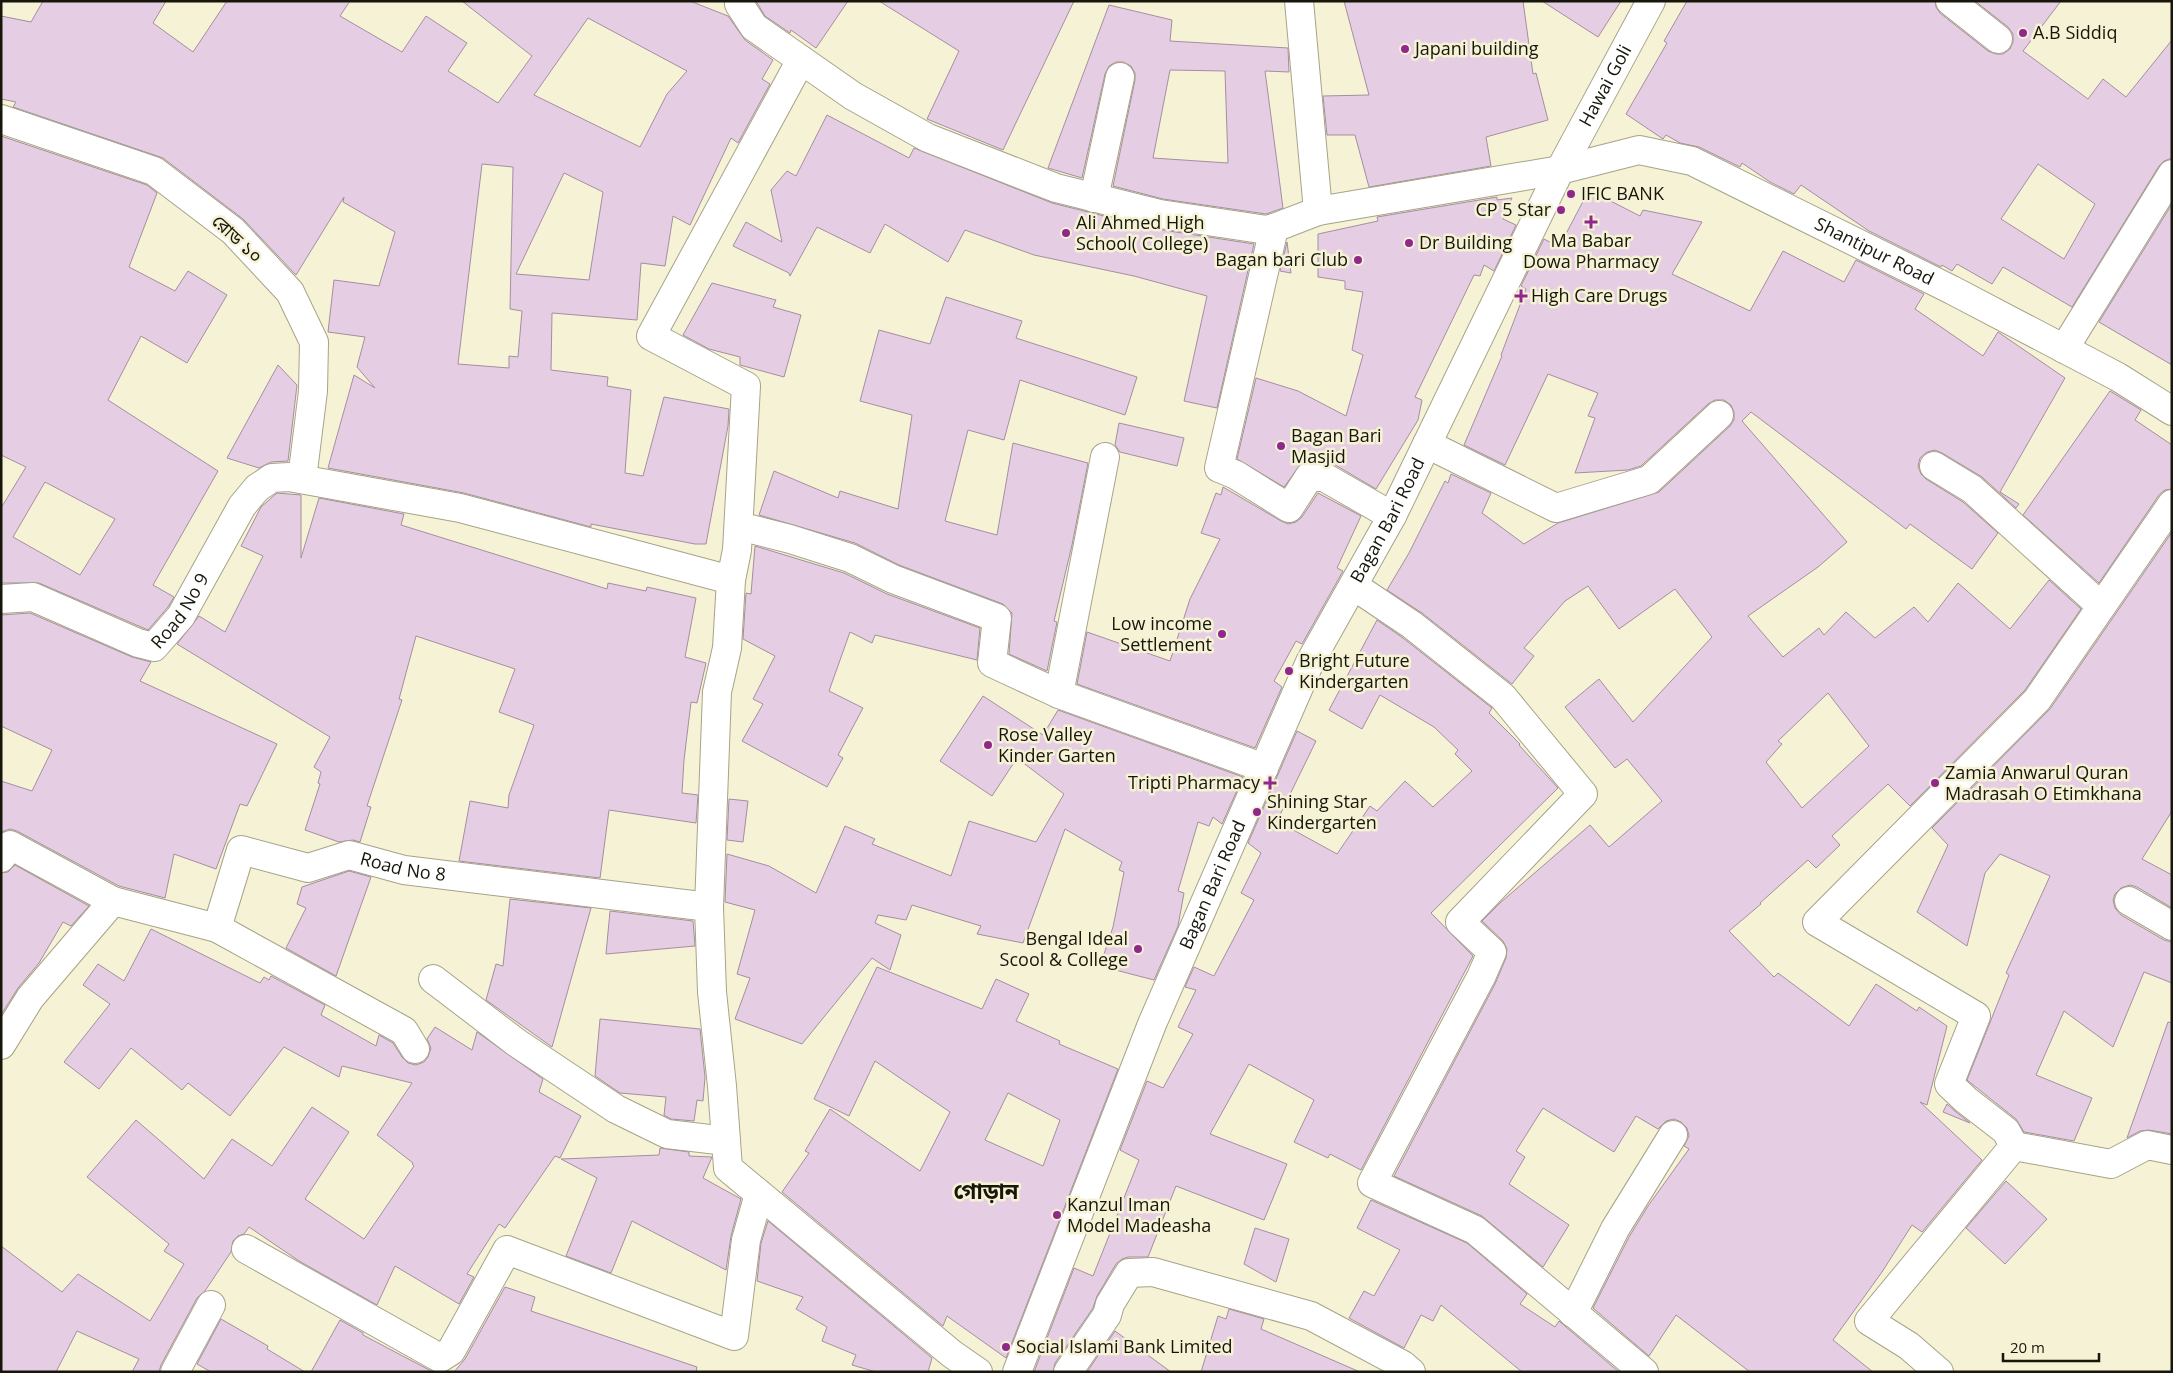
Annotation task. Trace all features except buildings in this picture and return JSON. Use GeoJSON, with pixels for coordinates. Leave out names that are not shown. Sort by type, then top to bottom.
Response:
{"type":"FeatureCollection","features":[{"type":"Feature","properties":{"kind":"street"},"geometry":{"type":"LineString","coordinates":[[740,1],[739,4],[754,27],[852,96],[928,138],[1056,188],[1094,198],[1160,214],[1267,230],[1274,228],[1219,468],[1236,475],[1288,508],[1308,476],[1324,477],[1392,516]]}},
{"type":"Feature","properties":{"kind":"street"},"geometry":{"type":"LineString","coordinates":[[1299,1],[1318,211]]}},
{"type":"Feature","properties":{"kind":"street","name":"Hawai Goli"},"geometry":{"type":"LineString","coordinates":[[1560,170],[1651,1]]}},
{"type":"Feature","properties":{"kind":"street"},"geometry":{"type":"LineString","coordinates":[[1950,1],[1998,40]]}},
{"type":"Feature","properties":{"kind":"street"},"geometry":{"type":"LineString","coordinates":[[801,60],[651,336],[746,386],[738,550],[732,580],[727,648],[717,692],[709,907],[712,992],[728,1168],[944,1348],[978,1372]]}},
{"type":"Feature","properties":{"kind":"street"},"geometry":{"type":"LineString","coordinates":[[1094,198],[1120,77]]}},
{"type":"Feature","properties":{"kind":"street","name":"রোড ১০"},"geometry":{"type":"LineString","coordinates":[[1,119],[154,171],[232,231],[290,292],[314,342],[313,391],[302,479]]}},
{"type":"Feature","properties":{"kind":"street","name":"Shantipur Road"},"geometry":{"type":"LineString","coordinates":[[1274,228],[1318,211],[1560,170],[1639,150],[1692,161],[1952,290],[2118,377],[2172,411]]}},
{"type":"Feature","properties":{"kind":"street","name":"Bagan Bari Road"},"geometry":{"type":"LineString","coordinates":[[1018,1372],[1152,1024],[1310,662],[1392,516],[1560,170]]}},
{"type":"Feature","properties":{"kind":"street"},"geometry":{"type":"LineString","coordinates":[[2064,349],[2172,174]]}},
{"type":"Feature","properties":{"kind":"street"},"geometry":{"type":"LineString","coordinates":[[1427,444],[1556,508],[1649,480],[1719,415]]}},
{"type":"Feature","properties":{"kind":"street"},"geometry":{"type":"LineString","coordinates":[[1059,694],[1105,457]]}},
{"type":"Feature","properties":{"kind":"street"},"geometry":{"type":"LineString","coordinates":[[1934,466],[1972,489],[2101,606]]}},
{"type":"Feature","properties":{"kind":"street","name":"Road No 9"},"geometry":{"type":"LineString","coordinates":[[1,599],[33,597],[138,643],[154,647],[181,616],[242,506],[257,488],[272,478],[289,477],[302,479]]}},
{"type":"Feature","properties":{"kind":"street"},"geometry":{"type":"LineString","coordinates":[[302,479],[460,508],[732,580]]}},
{"type":"Feature","properties":{"kind":"street"},"geometry":{"type":"LineString","coordinates":[[2014,1146],[2006,1131],[1966,1100],[1949,1084],[1976,1016],[1817,922],[2037,700],[2172,504]]}},
{"type":"Feature","properties":{"kind":"street"},"geometry":{"type":"LineString","coordinates":[[738,526],[790,539],[850,558],[893,579],[997,618],[992,664],[1059,694],[1264,768]]}},
{"type":"Feature","properties":{"kind":"street"},"geometry":{"type":"LineString","coordinates":[[1354,586],[1412,625],[1503,697],[1583,794],[1460,922],[1492,952],[1481,977],[1372,1183],[1475,1230],[1644,1372]]}},
{"type":"Feature","properties":{"kind":"street"},"geometry":{"type":"LineString","coordinates":[[1,858],[10,845],[113,901],[217,928],[404,1031],[415,1049]]}},
{"type":"Feature","properties":{"kind":"street","name":"Road No 8"},"geometry":{"type":"LineString","coordinates":[[217,928],[240,850],[308,868],[349,855],[404,870],[709,907]]}},
{"type":"Feature","properties":{"kind":"street"},"geometry":{"type":"LineString","coordinates":[[1,1045],[30,998],[113,901]]}},
{"type":"Feature","properties":{"kind":"street"},"geometry":{"type":"LineString","coordinates":[[2129,901],[2172,926]]}},
{"type":"Feature","properties":{"kind":"street"},"geometry":{"type":"LineString","coordinates":[[433,979],[517,1043],[616,1109],[667,1134],[726,1141]]}},
{"type":"Feature","properties":{"kind":"street"},"geometry":{"type":"LineString","coordinates":[[1573,1312],[1615,1228],[1673,1135]]}},
{"type":"Feature","properties":{"kind":"street"},"geometry":{"type":"LineString","coordinates":[[2014,1146],[2111,1164],[2147,1145],[2172,1150]]}},
{"type":"Feature","properties":{"kind":"street"},"geometry":{"type":"LineString","coordinates":[[1939,1372],[1909,1346],[1869,1321],[2014,1146]]}},
{"type":"Feature","properties":{"kind":"street"},"geometry":{"type":"LineString","coordinates":[[246,1249],[440,1358],[451,1351],[507,1250],[734,1336],[746,1240],[759,1194]]}},
{"type":"Feature","properties":{"kind":"street"},"geometry":{"type":"LineString","coordinates":[[1068,1372],[1107,1315],[1110,1304],[1129,1273],[1153,1272],[1311,1316],[1403,1365],[1411,1372]]}},
{"type":"Feature","properties":{"kind":"street"},"geometry":{"type":"LineString","coordinates":[[174,1372],[211,1305]]}},
{"type":"Feature","properties":{"kind":"place","name":"A.B Siddiq"},"geometry":{"type":"Point","coordinates":[2023,33]}},
{"type":"Feature","properties":{"kind":"place","name":"Japani building"},"geometry":{"type":"Point","coordinates":[1405,49]}},
{"type":"Feature","properties":{"kind":"place","name":"IFIC BANK"},"geometry":{"type":"Point","coordinates":[1571,194]}},
{"type":"Feature","properties":{"kind":"place","name":"CP 5 Star"},"geometry":{"type":"Point","coordinates":[1561,210]}},
{"type":"Feature","properties":{"kind":"place","name":"Ma Babar Dowa Pharmacy"},"geometry":{"type":"Point","coordinates":[1591,222]}},
{"type":"Feature","properties":{"kind":"place","name":"Ali Ahmed High School( College)"},"geometry":{"type":"Point","coordinates":[1066,233]}},
{"type":"Feature","properties":{"kind":"place","name":"Dr Building"},"geometry":{"type":"Point","coordinates":[1409,243]}},
{"type":"Feature","properties":{"kind":"place","name":"Bagan bari Club"},"geometry":{"type":"Point","coordinates":[1358,260]}},
{"type":"Feature","properties":{"kind":"place","name":"High Care Drugs"},"geometry":{"type":"Point","coordinates":[1521,296]}},
{"type":"Feature","properties":{"kind":"place","name":"Bagan Bari Masjid"},"geometry":{"type":"Point","coordinates":[1281,446]}},
{"type":"Feature","properties":{"kind":"place","name":"Low income Settlement"},"geometry":{"type":"Point","coordinates":[1222,634]}},
{"type":"Feature","properties":{"kind":"place","name":"Bright Future Kindergarten"},"geometry":{"type":"Point","coordinates":[1289,671]}},
{"type":"Feature","properties":{"kind":"place","name":"Rose Valley Kinder Garten"},"geometry":{"type":"Point","coordinates":[988,745]}},
{"type":"Feature","properties":{"kind":"place","name":"Tripti Pharmacy"},"geometry":{"type":"Point","coordinates":[1270,783]}},
{"type":"Feature","properties":{"kind":"place","name":"Zamia Anwarul Quran Madrasah O Etimkhana"},"geometry":{"type":"Point","coordinates":[1935,783]}},
{"type":"Feature","properties":{"kind":"place","name":"Shining Star Kindergarten"},"geometry":{"type":"Point","coordinates":[1257,812]}},
{"type":"Feature","properties":{"kind":"place","name":"Bengal Ideal Scool & College"},"geometry":{"type":"Point","coordinates":[1138,949]}},
{"type":"Feature","properties":{"kind":"place","name":"Kanzul Iman Model Madeasha"},"geometry":{"type":"Point","coordinates":[1057,1215]}},
{"type":"Feature","properties":{"kind":"place","name":"Social Islami Bank Limited"},"geometry":{"type":"Point","coordinates":[1006,1347]}},
{"type":"Feature","properties":{"kind":"district","name":"গোড়ান"},"geometry":{"type":"Point","coordinates":[986,1191]}}]}
